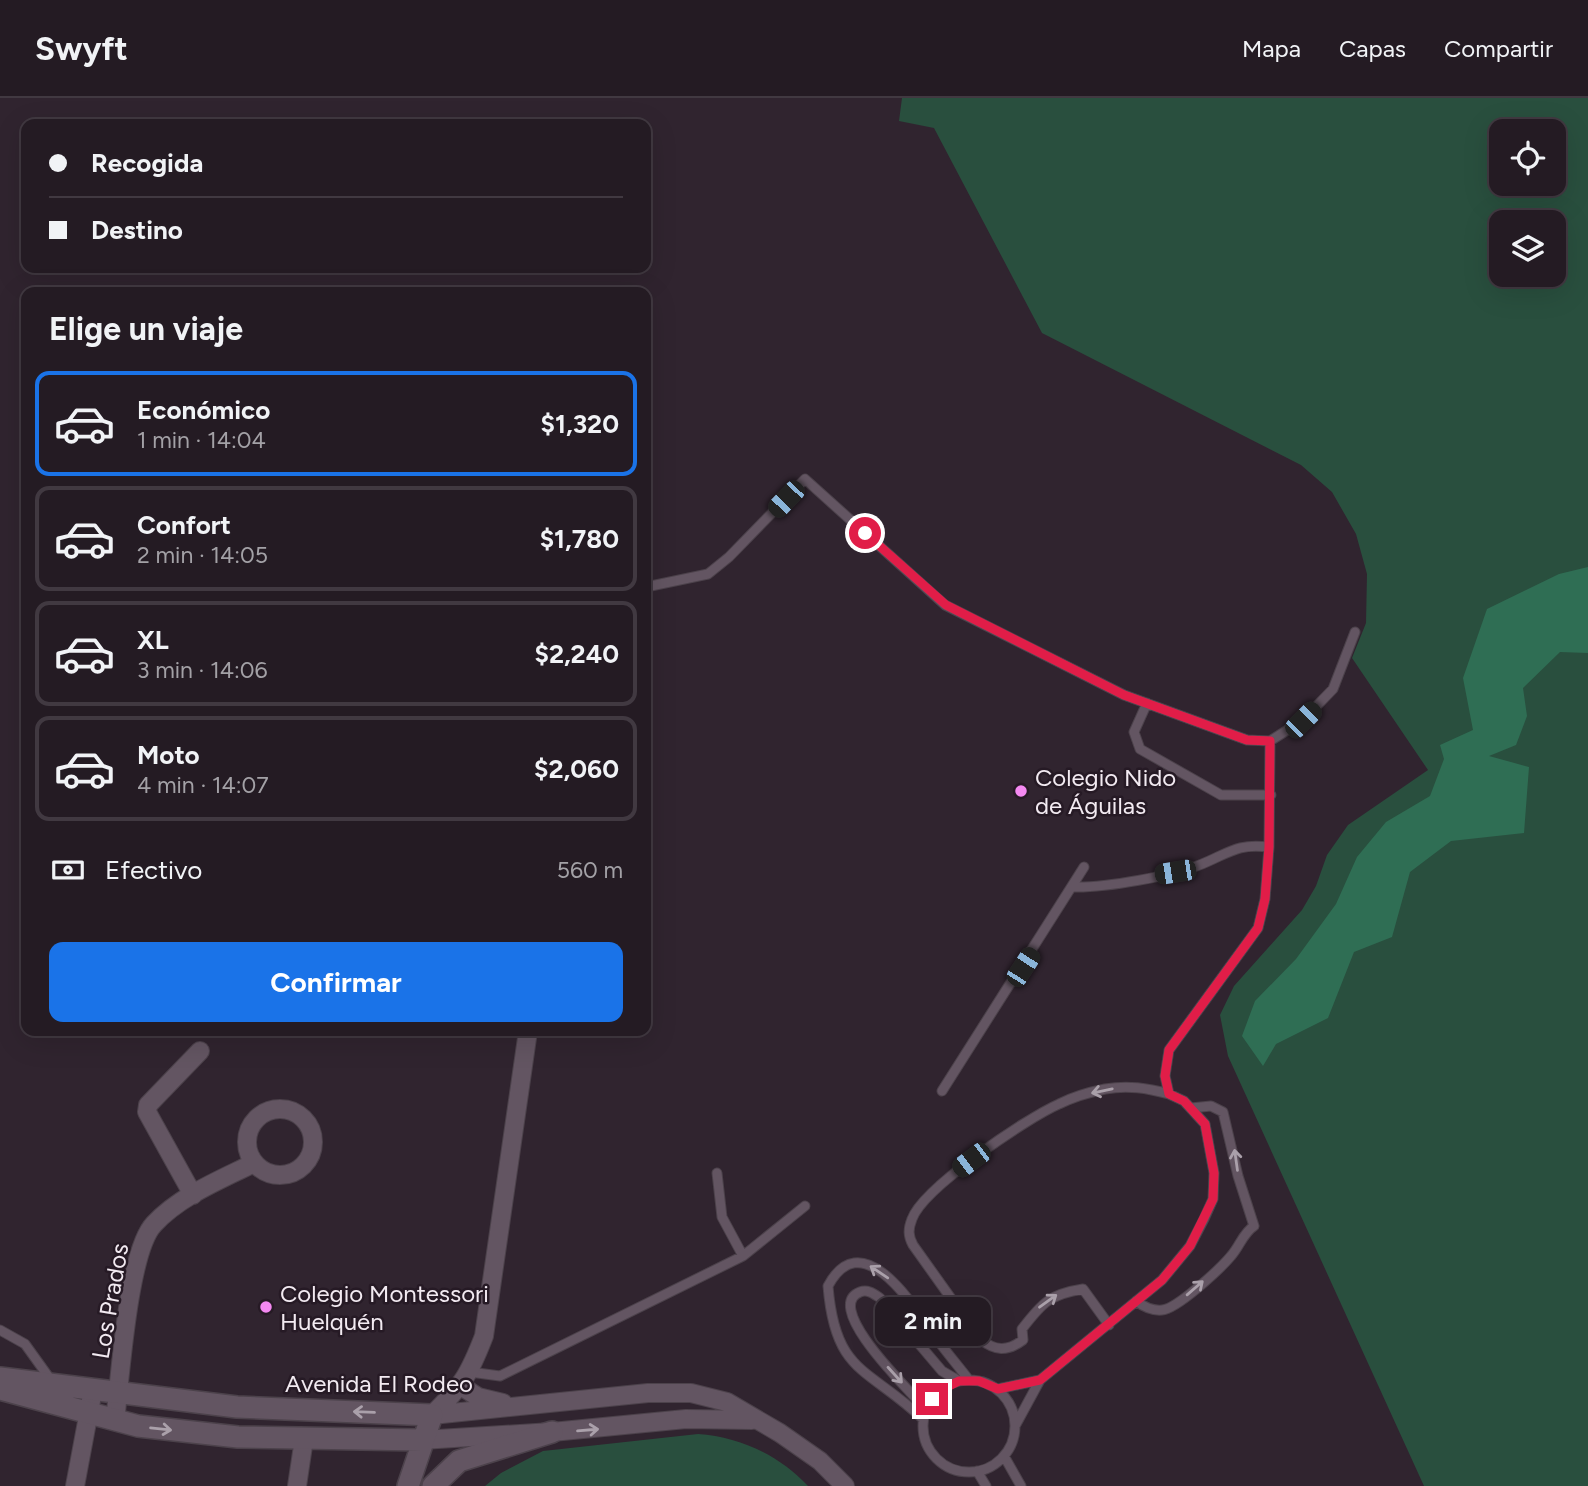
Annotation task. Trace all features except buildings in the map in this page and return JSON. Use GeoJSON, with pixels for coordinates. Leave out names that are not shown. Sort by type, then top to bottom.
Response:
{"type":"FeatureCollection","features":[{"type":"Feature","properties":{"kind":"street"},"geometry":{"type":"LineString","coordinates":[[408,1486],[432,1415],[466,1379],[484,1336],[527,1036]]}},
{"type":"Feature","properties":{"kind":"street"},"geometry":{"type":"LineString","coordinates":[[193,1195],[147,1112],[148,1105],[200,1051]]}},
{"type":"Feature","properties":{"kind":"street","name":"Los Prados"},"geometry":{"type":"LineString","coordinates":[[115,1422],[139,1250],[153,1224],[193,1195],[254,1163]]}},
{"type":"Feature","properties":{"kind":"street","name":"Avenida El Rodeo"},"geometry":{"type":"LineString","coordinates":[[0,1378],[237,1407],[432,1415],[648,1393],[691,1393],[727,1402],[752,1420],[800,1446],[845,1486]]}},
{"type":"Feature","properties":{"kind":"street"},"geometry":{"type":"LineString","coordinates":[[466,1379],[492,1403],[531,1405]]}},
{"type":"Feature","properties":{"kind":"street","name":"Avenida El Rodeo"},"geometry":{"type":"LineString","coordinates":[[0,1389],[115,1422],[238,1437],[422,1440],[552,1433],[686,1419],[752,1420]]}},
{"type":"Feature","properties":{"kind":"street","name":"Los Prados"},"geometry":{"type":"LineString","coordinates":[[75,1486],[93,1390]]}},
{"type":"Feature","properties":{"kind":"street"},"geometry":{"type":"LineString","coordinates":[[686,1419],[693,1406],[691,1393]]}},
{"type":"Feature","properties":{"kind":"street"},"geometry":{"type":"LineString","coordinates":[[433,1486],[459,1461],[552,1433]]}},
{"type":"Feature","properties":{"kind":"street"},"geometry":{"type":"LineString","coordinates":[[297,1486],[304,1439]]}},
{"type":"Feature","properties":{"kind":"lane"},"geometry":{"type":"LineString","coordinates":[[651,586],[708,574],[729,557],[805,479],[946,605],[1147,703],[1247,740],[1270,741],[1303,720],[1333,689],[1355,632]]}},
{"type":"Feature","properties":{"kind":"lane"},"geometry":{"type":"LineString","coordinates":[[1147,703],[1134,732],[1140,749],[1221,795],[1271,795]]}},
{"type":"Feature","properties":{"kind":"lane"},"geometry":{"type":"LineString","coordinates":[[1169,1094],[1165,1076],[1169,1050],[1258,928],[1265,899],[1269,847],[1270,741]]}},
{"type":"Feature","properties":{"kind":"lane"},"geometry":{"type":"LineString","coordinates":[[1073,887],[1175,872],[1203,864],[1240,846],[1269,847]]}},
{"type":"Feature","properties":{"kind":"lane"},"geometry":{"type":"LineString","coordinates":[[942,1091],[1084,867]]}},
{"type":"Feature","properties":{"kind":"lane"},"geometry":{"type":"LineString","coordinates":[[964,1380],[939,1391],[926,1409],[923,1419],[925,1440],[935,1456],[951,1468],[977,1471],[992,1466],[1004,1456],[1012,1442],[1015,1426],[1040,1380],[1109,1325],[1162,1280],[1190,1246],[1213,1199],[1214,1173],[1205,1124],[1191,1108],[1169,1094],[1145,1087],[1122,1087],[1060,1103],[1039,1114],[958,1171],[912,1219],[908,1235],[912,1245],[980,1339],[989,1346],[1002,1350],[1013,1347],[1023,1340],[1022,1328],[1040,1305],[1054,1296],[1083,1289],[1109,1325]]}},
{"type":"Feature","properties":{"kind":"lane"},"geometry":{"type":"LineString","coordinates":[[1136,1301],[1147,1308],[1163,1310],[1176,1305],[1231,1257],[1248,1229],[1254,1226],[1223,1112],[1211,1106],[1191,1108]]}},
{"type":"Feature","properties":{"kind":"lane"},"geometry":{"type":"LineString","coordinates":[[717,1173],[722,1217],[743,1256]]}},
{"type":"Feature","properties":{"kind":"lane"},"geometry":{"type":"LineString","coordinates":[[466,1379],[500,1376],[743,1256],[805,1206]]}},
{"type":"Feature","properties":{"kind":"lane"},"geometry":{"type":"LineString","coordinates":[[923,1419],[903,1400],[863,1374],[835,1335],[828,1286],[840,1268],[848,1263],[862,1262],[884,1273],[918,1310],[964,1380]]}},
{"type":"Feature","properties":{"kind":"lane"},"geometry":{"type":"LineString","coordinates":[[926,1409],[875,1353],[852,1321],[849,1309],[853,1297],[860,1292],[870,1292],[880,1298],[942,1371],[998,1389],[1040,1380]]}},
{"type":"Feature","properties":{"kind":"lane"},"geometry":{"type":"LineString","coordinates":[[0,1331],[25,1344],[54,1384]]}},
{"type":"Feature","properties":{"kind":"lane"},"geometry":{"type":"LineString","coordinates":[[998,1389],[1013,1412],[1015,1426]]}},
{"type":"Feature","properties":{"kind":"lane"},"geometry":{"type":"LineString","coordinates":[[1004,1456],[1021,1486]]}},
{"type":"Feature","properties":{"kind":"lane"},"geometry":{"type":"LineString","coordinates":[[977,1471],[986,1486]]}},
{"type":"Feature","properties":{"kind":"green space"},"geometry":{"type":"Polygon","coordinates":[[[902,98],[1588,98],[1588,1486],[1424,1486],[1228,1056],[1220,1015],[1234,986],[1302,910],[1316,886],[1327,855],[1348,825],[1428,770],[1352,658],[1366,623],[1367,574],[1356,534],[1332,492],[1301,465],[1042,333],[934,128],[899,121],[902,98]]]}},
{"type":"Feature","properties":{"kind":"green space"},"geometry":{"type":"Polygon","coordinates":[[[1588,567],[1588,653],[1560,652],[1523,688],[1527,716],[1516,745],[1489,756],[1529,767],[1524,833],[1451,841],[1410,872],[1392,937],[1354,952],[1328,1018],[1276,1044],[1263,1066],[1242,1036],[1255,1001],[1296,959],[1336,904],[1357,857],[1386,822],[1430,796],[1444,759],[1440,745],[1473,730],[1463,678],[1487,609],[1559,574],[1588,567]]]}},
{"type":"Feature","properties":{"kind":"green space"},"geometry":{"type":"Polygon","coordinates":[[[698,1434],[729,1439],[758,1450],[784,1465],[808,1486],[485,1486],[501,1473],[543,1451],[698,1434]]]}},
{"type":"Feature","properties":{"kind":"place","name":"Colegio Nido de Águilas"},"geometry":{"type":"Point","coordinates":[1021,791]}},
{"type":"Feature","properties":{"kind":"place","name":"Colegio Montessori Huelquén"},"geometry":{"type":"Point","coordinates":[266,1307]}},
{"type":"Feature","properties":{"kind":"route"},"geometry":{"type":"LineString","coordinates":[[865,533],[946,605],[1124,695],[1247,740],[1270,741],[1269,847],[1265,899],[1258,928],[1169,1050],[1165,1061],[1169,1094],[1184,1101],[1205,1124],[1214,1173],[1213,1199],[1204,1219],[1190,1246],[1162,1280],[1040,1380],[998,1389],[979,1381],[959,1381],[948,1384],[932,1399]]}}]}
